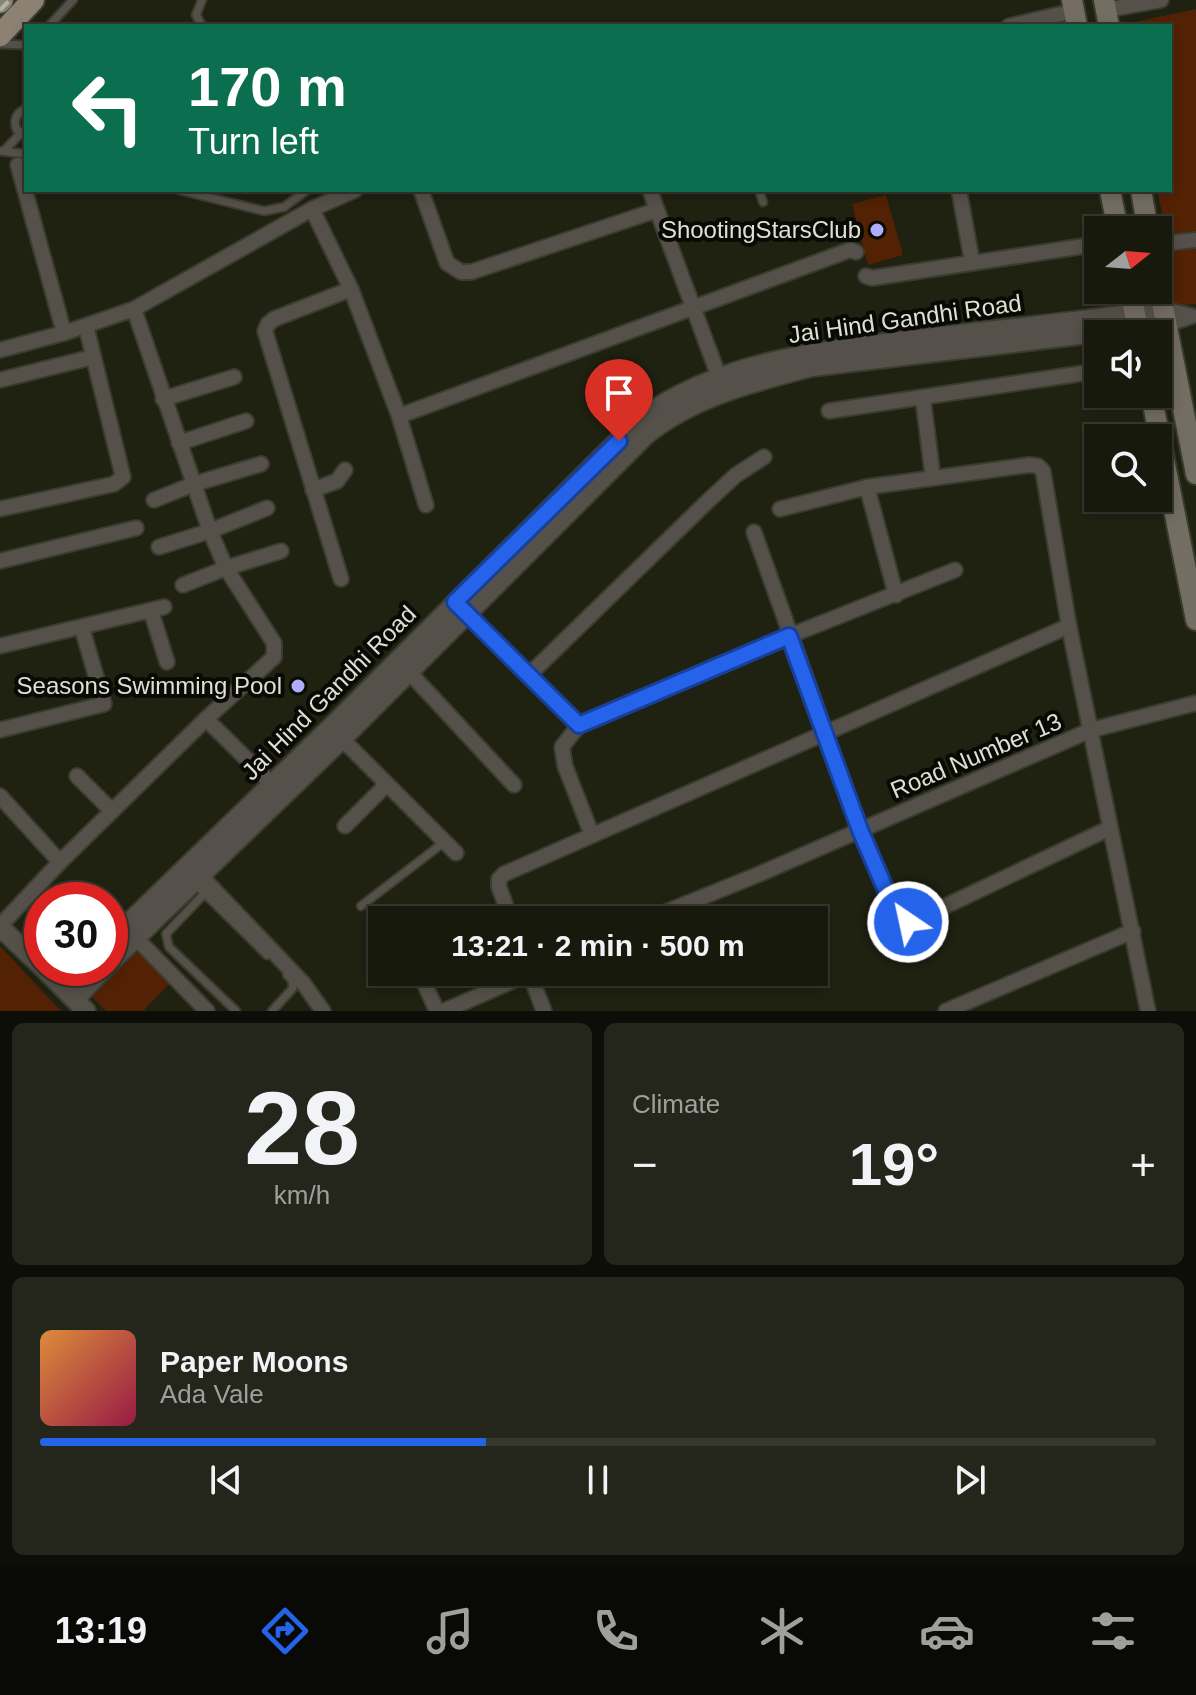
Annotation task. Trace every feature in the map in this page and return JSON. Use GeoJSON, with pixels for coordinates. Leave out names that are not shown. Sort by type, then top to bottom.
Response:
{"type":"FeatureCollection","features":[{"type":"Feature","properties":{"kind":"main road"},"geometry":{"type":"LineString","coordinates":[[0,35],[33,0]]}},
{"type":"Feature","properties":{"kind":"main road"},"geometry":{"type":"LineString","coordinates":[[1110,192],[1115,216]]}},
{"type":"Feature","properties":{"kind":"main road"},"geometry":{"type":"LineString","coordinates":[[1141,192],[1146,216]]}},
{"type":"Feature","properties":{"kind":"main road"},"geometry":{"type":"LineString","coordinates":[[1162,304],[1195,468]]}},
{"type":"Feature","properties":{"kind":"main road"},"geometry":{"type":"LineString","coordinates":[[1154,408],[1196,620]]}},
{"type":"Feature","properties":{"kind":"street"},"geometry":{"type":"LineString","coordinates":[[1106,12],[1152,1]]}},
{"type":"Feature","properties":{"kind":"street"},"geometry":{"type":"LineString","coordinates":[[1018,24],[1074,12]]}},
{"type":"Feature","properties":{"kind":"street"},"geometry":{"type":"LineString","coordinates":[[30,192],[64,333]]}},
{"type":"Feature","properties":{"kind":"street"},"geometry":{"type":"LineString","coordinates":[[422,192],[447,263],[461,272],[471,272],[657,210]]}},
{"type":"Feature","properties":{"kind":"street"},"geometry":{"type":"LineString","coordinates":[[651,192],[722,386]]}},
{"type":"Feature","properties":{"kind":"street"},"geometry":{"type":"LineString","coordinates":[[959,192],[972,261]]}},
{"type":"Feature","properties":{"kind":"street"},"geometry":{"type":"LineString","coordinates":[[0,350],[64,333],[134,309],[312,209],[330,195]]}},
{"type":"Feature","properties":{"kind":"street"},"geometry":{"type":"LineString","coordinates":[[312,209],[351,289],[399,416],[426,505]]}},
{"type":"Feature","properties":{"kind":"street"},"geometry":{"type":"LineString","coordinates":[[1172,243],[1196,240]]}},
{"type":"Feature","properties":{"kind":"street"},"geometry":{"type":"LineString","coordinates":[[866,276],[872,278],[1084,246]]}},
{"type":"Feature","properties":{"kind":"street"},"geometry":{"type":"LineString","coordinates":[[399,416],[850,250],[856,252]]}},
{"type":"Feature","properties":{"kind":"street"},"geometry":{"type":"LineString","coordinates":[[341,579],[265,331],[274,319],[351,289]]}},
{"type":"Feature","properties":{"kind":"street"},"geometry":{"type":"LineString","coordinates":[[24,950],[0,927],[60,862],[274,657],[274,643],[226,568],[210,531],[134,309]]}},
{"type":"Feature","properties":{"kind":"street"},"geometry":{"type":"LineString","coordinates":[[1165,317],[1194,316]]}},
{"type":"Feature","properties":{"kind":"street","name":"Jai Hind Gandhi Road"},"geometry":{"type":"LineString","coordinates":[[1154,320],[1165,317]]}},
{"type":"Feature","properties":{"kind":"street"},"geometry":{"type":"LineString","coordinates":[[0,509],[114,484],[123,477],[86,326]]}},
{"type":"Feature","properties":{"kind":"street","name":"Jai Hind Gandhi Road"},"geometry":{"type":"LineString","coordinates":[[128,925],[277,789],[461,608],[646,435],[684,409],[722,386],[762,380],[811,367],[1084,332]]}},
{"type":"Feature","properties":{"kind":"street"},"geometry":{"type":"LineString","coordinates":[[0,380],[93,357]]}},
{"type":"Feature","properties":{"kind":"street"},"geometry":{"type":"LineString","coordinates":[[829,411],[1084,373]]}},
{"type":"Feature","properties":{"kind":"street"},"geometry":{"type":"LineString","coordinates":[[163,399],[234,377]]}},
{"type":"Feature","properties":{"kind":"street"},"geometry":{"type":"LineString","coordinates":[[923,399],[933,478]]}},
{"type":"Feature","properties":{"kind":"street"},"geometry":{"type":"LineString","coordinates":[[179,443],[246,421]]}},
{"type":"Feature","properties":{"kind":"street"},"geometry":{"type":"LineString","coordinates":[[530,674],[709,500],[736,475],[764,457]]}},
{"type":"Feature","properties":{"kind":"street"},"geometry":{"type":"LineString","coordinates":[[154,500],[194,484],[261,464]]}},
{"type":"Feature","properties":{"kind":"street"},"geometry":{"type":"LineString","coordinates":[[780,509],[867,487],[1029,465],[1038,466],[1043,471],[1069,626],[1148,1011]]}},
{"type":"Feature","properties":{"kind":"street"},"geometry":{"type":"LineString","coordinates":[[313,490],[337,481],[345,470]]}},
{"type":"Feature","properties":{"kind":"street"},"geometry":{"type":"LineString","coordinates":[[867,487],[896,595]]}},
{"type":"Feature","properties":{"kind":"street"},"geometry":{"type":"LineString","coordinates":[[159,547],[267,508]]}},
{"type":"Feature","properties":{"kind":"street"},"geometry":{"type":"LineString","coordinates":[[0,561],[136,528]]}},
{"type":"Feature","properties":{"kind":"street"},"geometry":{"type":"LineString","coordinates":[[754,532],[860,830],[898,918],[908,922],[1110,828]]}},
{"type":"Feature","properties":{"kind":"street"},"geometry":{"type":"LineString","coordinates":[[183,585],[281,551]]}},
{"type":"Feature","properties":{"kind":"street"},"geometry":{"type":"LineString","coordinates":[[592,835],[565,766],[562,747],[579,725],[955,570]]}},
{"type":"Feature","properties":{"kind":"street"},"geometry":{"type":"LineString","coordinates":[[461,608],[579,725]]}},
{"type":"Feature","properties":{"kind":"street","name":"Jai Hind Gandhi Road"},"geometry":{"type":"LineString","coordinates":[[128,944],[199,883],[277,789],[342,739],[409,672],[461,608]]}},
{"type":"Feature","properties":{"kind":"street"},"geometry":{"type":"LineString","coordinates":[[0,646],[158,609],[167,662]]}},
{"type":"Feature","properties":{"kind":"street"},"geometry":{"type":"LineString","coordinates":[[506,906],[499,887],[499,879],[504,874],[1069,626]]}},
{"type":"Feature","properties":{"kind":"street"},"geometry":{"type":"LineString","coordinates":[[0,730],[104,704],[82,628]]}},
{"type":"Feature","properties":{"kind":"street"},"geometry":{"type":"LineString","coordinates":[[409,672],[514,785]]}},
{"type":"Feature","properties":{"kind":"street","name":"Road Number 13"},"geometry":{"type":"LineString","coordinates":[[681,906],[1091,730],[1196,703]]}},
{"type":"Feature","properties":{"kind":"street"},"geometry":{"type":"LineString","coordinates":[[206,719],[277,789]]}},
{"type":"Feature","properties":{"kind":"street"},"geometry":{"type":"LineString","coordinates":[[342,739],[456,853]]}},
{"type":"Feature","properties":{"kind":"street"},"geometry":{"type":"LineString","coordinates":[[77,776],[112,811]]}},
{"type":"Feature","properties":{"kind":"street"},"geometry":{"type":"LineString","coordinates":[[345,826],[386,785]]}},
{"type":"Feature","properties":{"kind":"street"},"geometry":{"type":"LineString","coordinates":[[0,796],[60,862]]}},
{"type":"Feature","properties":{"kind":"street"},"geometry":{"type":"LineString","coordinates":[[199,883],[316,998],[323,1011]]}},
{"type":"Feature","properties":{"kind":"street"},"geometry":{"type":"LineString","coordinates":[[946,1011],[1133,931]]}},
{"type":"Feature","properties":{"kind":"street"},"geometry":{"type":"LineString","coordinates":[[135,937],[207,1011]]}},
{"type":"Feature","properties":{"kind":"street"},"geometry":{"type":"LineString","coordinates":[[425,986],[437,1011]]}},
{"type":"Feature","properties":{"kind":"street"},"geometry":{"type":"LineString","coordinates":[[444,1011],[501,986]]}},
{"type":"Feature","properties":{"kind":"street"},"geometry":{"type":"LineString","coordinates":[[535,986],[544,1011]]}},
{"type":"Feature","properties":{"kind":"lane"},"geometry":{"type":"LineString","coordinates":[[51,24],[73,0]]}},
{"type":"Feature","properties":{"kind":"lane"},"geometry":{"type":"LineString","coordinates":[[201,24],[196,15],[202,0]]}},
{"type":"Feature","properties":{"kind":"lane"},"geometry":{"type":"LineString","coordinates":[[0,44],[24,45]]}},
{"type":"Feature","properties":{"kind":"lane"},"geometry":{"type":"LineString","coordinates":[[22,160],[2,151],[23,135],[15,121],[19,112],[24,110]]}},
{"type":"Feature","properties":{"kind":"lane"},"geometry":{"type":"LineString","coordinates":[[187,192],[264,211],[284,207],[304,192]]}},
{"type":"Feature","properties":{"kind":"lane"},"geometry":{"type":"LineString","coordinates":[[760,192],[763,202]]}},
{"type":"Feature","properties":{"kind":"lane"},"geometry":{"type":"LineString","coordinates":[[361,906],[443,843]]}},
{"type":"Feature","properties":{"kind":"lane"},"geometry":{"type":"LineString","coordinates":[[199,883],[166,934],[166,939],[169,947],[236,1011]]}},
{"type":"Feature","properties":{"kind":"lane"},"geometry":{"type":"LineString","coordinates":[[272,1011],[293,988],[294,978]]}},
{"type":"Feature","properties":{"kind":"shaded area"},"geometry":{"type":"Polygon","coordinates":[[[1196,9],[1196,232],[1172,235],[1172,216],[1163,216],[1157,192],[1172,192],[1172,24],[1126,24],[1196,9]]]}},
{"type":"Feature","properties":{"kind":"shaded area","name":"ShootingStarsClub"},"geometry":{"type":"Polygon","coordinates":[[[886,195],[903,255],[868,265],[852,204],[886,195]]]}},
{"type":"Feature","properties":{"kind":"shaded area"},"geometry":{"type":"Polygon","coordinates":[[[1196,247],[1196,304],[1174,306],[1172,249],[1196,247]]]}},
{"type":"Feature","properties":{"kind":"shaded area"},"geometry":{"type":"Polygon","coordinates":[[[132,945],[169,984],[146,1011],[106,1011],[86,991],[91,986],[128,986],[128,949],[132,945]]]}},
{"type":"Feature","properties":{"kind":"shaded area"},"geometry":{"type":"Polygon","coordinates":[[[0,946],[24,972],[24,986],[38,986],[61,1011],[0,1011],[0,946]]]}},
{"type":"Feature","properties":{"kind":"railway"},"geometry":{"type":"LineString","coordinates":[[0,10],[10,0]]}},
{"type":"Feature","properties":{"kind":"place","name":"ShootingStarsClub"},"geometry":{"type":"Point","coordinates":[877,230]}},
{"type":"Feature","properties":{"kind":"place","name":"Seasons Swimming Pool"},"geometry":{"type":"Point","coordinates":[298,686]}},
{"type":"Feature","properties":{"kind":"route"},"geometry":{"type":"LineString","coordinates":[[619,441],[455,602],[579,725],[789,636],[860,830],[898,918],[908,922]]}}]}
